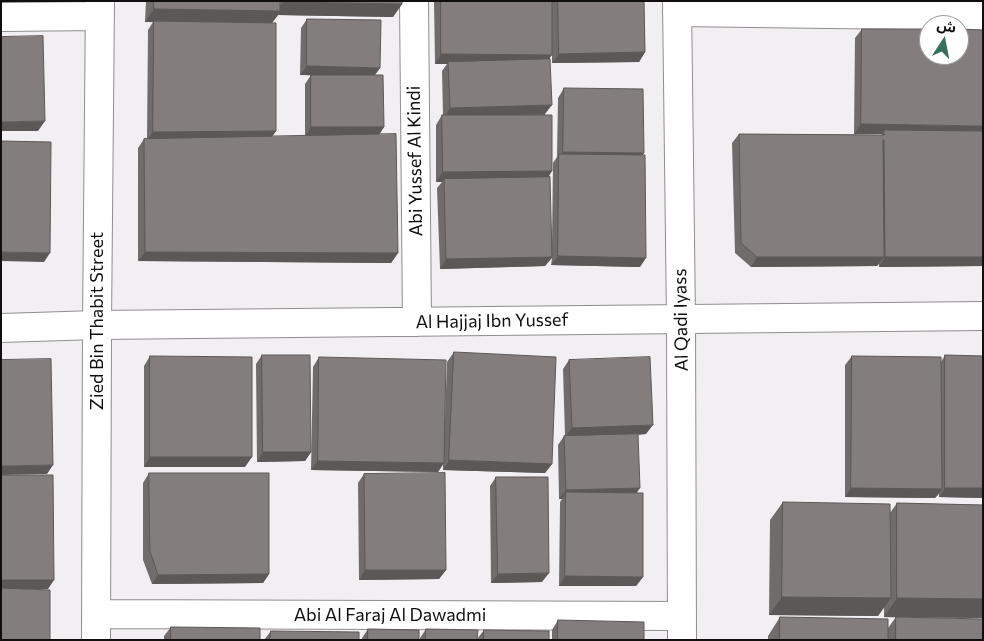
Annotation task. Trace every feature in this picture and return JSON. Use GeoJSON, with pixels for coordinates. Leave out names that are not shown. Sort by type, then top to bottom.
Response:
{"type":"FeatureCollection","features":[{"type":"Feature","properties":{"kind":"street","name":"Abi Yussef Al Kindi"},"geometry":{"type":"LineString","coordinates":[[414,1],[417,322]]}},
{"type":"Feature","properties":{"kind":"street"},"geometry":{"type":"LineString","coordinates":[[677,6],[983,16]]}},
{"type":"Feature","properties":{"kind":"street","name":"Al Qadi Iyass"},"geometry":{"type":"LineString","coordinates":[[677,6],[682,628]]}},
{"type":"Feature","properties":{"kind":"street"},"geometry":{"type":"LineString","coordinates":[[1,17],[100,9]]}},
{"type":"Feature","properties":{"kind":"street","name":"Zied Bin Thabit Street"},"geometry":{"type":"LineString","coordinates":[[97,627],[96,325],[100,9]]}},
{"type":"Feature","properties":{"kind":"street","name":"Al Hajjaj Ibn Yussef"},"geometry":{"type":"LineString","coordinates":[[1,328],[96,325],[983,316]]}},
{"type":"Feature","properties":{"kind":"street","name":"Abi Al Faraj Al Dawadmi"},"geometry":{"type":"LineString","coordinates":[[97,627],[682,628]]}},
{"type":"Feature","properties":{"kind":"building"},"geometry":{"type":"Polygon","coordinates":[[[154,1],[280,1],[280,11],[154,9],[154,1]]]}},
{"type":"Feature","properties":{"kind":"building"},"geometry":{"type":"Polygon","coordinates":[[[402,1],[402,4],[283,2],[402,1]]]}},
{"type":"Feature","properties":{"kind":"building"},"geometry":{"type":"Polygon","coordinates":[[[441,1],[552,1],[552,55],[441,54],[441,1]]]}},
{"type":"Feature","properties":{"kind":"building"},"geometry":{"type":"Polygon","coordinates":[[[558,1],[644,1],[645,52],[559,54],[558,1]]]}},
{"type":"Feature","properties":{"kind":"building"},"geometry":{"type":"Polygon","coordinates":[[[307,19],[381,20],[380,68],[307,66],[307,19]]]}},
{"type":"Feature","properties":{"kind":"building"},"geometry":{"type":"Polygon","coordinates":[[[154,21],[276,23],[276,131],[153,132],[154,21]]]}},
{"type":"Feature","properties":{"kind":"building"},"geometry":{"type":"Polygon","coordinates":[[[862,29],[919,29],[919,65],[969,65],[969,29],[983,30],[983,126],[861,124],[862,29]]]}},
{"type":"Feature","properties":{"kind":"building"},"geometry":{"type":"Polygon","coordinates":[[[43,36],[45,121],[1,122],[1,37],[43,36]]]}},
{"type":"Feature","properties":{"kind":"building"},"geometry":{"type":"Polygon","coordinates":[[[550,59],[552,105],[450,108],[448,62],[550,59]]]}},
{"type":"Feature","properties":{"kind":"building"},"geometry":{"type":"Polygon","coordinates":[[[311,75],[383,75],[384,127],[311,127],[311,75]]]}},
{"type":"Feature","properties":{"kind":"building"},"geometry":{"type":"Polygon","coordinates":[[[564,88],[643,89],[644,153],[563,152],[564,88]]]}},
{"type":"Feature","properties":{"kind":"building"},"geometry":{"type":"Polygon","coordinates":[[[442,115],[552,115],[552,171],[443,172],[442,115]]]}},
{"type":"Feature","properties":{"kind":"building"},"geometry":{"type":"Polygon","coordinates":[[[884,130],[983,131],[983,257],[885,257],[884,140],[884,257],[757,257],[741,243],[739,134],[884,135],[884,130]]]}},
{"type":"Feature","properties":{"kind":"building"},"geometry":{"type":"Polygon","coordinates":[[[396,134],[398,253],[145,252],[144,139],[396,134]]]}},
{"type":"Feature","properties":{"kind":"building"},"geometry":{"type":"Polygon","coordinates":[[[1,141],[51,142],[50,253],[1,252],[1,141]]]}},
{"type":"Feature","properties":{"kind":"building"},"geometry":{"type":"Polygon","coordinates":[[[559,154],[645,155],[646,258],[558,256],[559,154]]]}},
{"type":"Feature","properties":{"kind":"building"},"geometry":{"type":"Polygon","coordinates":[[[550,177],[552,257],[446,259],[444,179],[550,177]]]}},
{"type":"Feature","properties":{"kind":"building"},"geometry":{"type":"Polygon","coordinates":[[[454,352],[556,357],[552,464],[449,460],[454,352]]]}},
{"type":"Feature","properties":{"kind":"building"},"geometry":{"type":"Polygon","coordinates":[[[262,355],[310,355],[311,452],[263,452],[262,355]]]}},
{"type":"Feature","properties":{"kind":"building"},"geometry":{"type":"Polygon","coordinates":[[[945,355],[983,356],[983,488],[945,488],[945,355]]]}},
{"type":"Feature","properties":{"kind":"building"},"geometry":{"type":"Polygon","coordinates":[[[150,356],[252,357],[252,457],[150,457],[150,356]]]}},
{"type":"Feature","properties":{"kind":"building"},"geometry":{"type":"Polygon","coordinates":[[[852,356],[941,357],[942,489],[851,488],[852,356]]]}},
{"type":"Feature","properties":{"kind":"building"},"geometry":{"type":"Polygon","coordinates":[[[319,357],[446,360],[444,463],[318,461],[319,357]]]}},
{"type":"Feature","properties":{"kind":"building"},"geometry":{"type":"Polygon","coordinates":[[[650,357],[653,425],[572,428],[569,360],[650,357]]]}},
{"type":"Feature","properties":{"kind":"building"},"geometry":{"type":"Polygon","coordinates":[[[51,359],[53,465],[1,466],[1,360],[51,359]]]}},
{"type":"Feature","properties":{"kind":"building"},"geometry":{"type":"Polygon","coordinates":[[[638,434],[640,488],[566,490],[564,436],[638,434]]]}},
{"type":"Feature","properties":{"kind":"building"},"geometry":{"type":"Polygon","coordinates":[[[149,473],[269,473],[269,574],[158,575],[150,551],[149,473]]]}},
{"type":"Feature","properties":{"kind":"building"},"geometry":{"type":"Polygon","coordinates":[[[445,473],[446,570],[365,570],[364,474],[445,473]]]}},
{"type":"Feature","properties":{"kind":"building"},"geometry":{"type":"Polygon","coordinates":[[[1,475],[53,475],[54,580],[1,580],[1,475]]]}},
{"type":"Feature","properties":{"kind":"building"},"geometry":{"type":"Polygon","coordinates":[[[496,477],[548,477],[549,573],[498,574],[496,477]]]}},
{"type":"Feature","properties":{"kind":"building"},"geometry":{"type":"Polygon","coordinates":[[[566,492],[643,493],[643,577],[565,576],[566,492]]]}},
{"type":"Feature","properties":{"kind":"building"},"geometry":{"type":"Polygon","coordinates":[[[783,502],[890,504],[891,598],[782,597],[783,502]]]}},
{"type":"Feature","properties":{"kind":"building"},"geometry":{"type":"Polygon","coordinates":[[[897,503],[983,505],[983,599],[897,598],[897,503]]]}},
{"type":"Feature","properties":{"kind":"building"},"geometry":{"type":"Polygon","coordinates":[[[1,588],[50,590],[50,640],[1,640],[1,588]]]}},
{"type":"Feature","properties":{"kind":"building"},"geometry":{"type":"Polygon","coordinates":[[[780,617],[888,619],[888,640],[780,640],[780,617]]]}},
{"type":"Feature","properties":{"kind":"building"},"geometry":{"type":"Polygon","coordinates":[[[896,617],[983,619],[983,640],[896,640],[896,617]]]}},
{"type":"Feature","properties":{"kind":"building"},"geometry":{"type":"Polygon","coordinates":[[[558,620],[644,622],[644,640],[558,640],[558,620]]]}},
{"type":"Feature","properties":{"kind":"building"},"geometry":{"type":"Polygon","coordinates":[[[171,627],[260,628],[260,640],[171,640],[171,627]]]}},
{"type":"Feature","properties":{"kind":"building"},"geometry":{"type":"Polygon","coordinates":[[[368,629],[419,630],[419,640],[368,640],[368,629]]]}},
{"type":"Feature","properties":{"kind":"building"},"geometry":{"type":"Polygon","coordinates":[[[426,629],[478,630],[477,640],[426,640],[426,629]]]}},
{"type":"Feature","properties":{"kind":"building"},"geometry":{"type":"Polygon","coordinates":[[[484,630],[549,631],[549,640],[484,640],[484,630]]]}},
{"type":"Feature","properties":{"kind":"building"},"geometry":{"type":"Polygon","coordinates":[[[271,631],[359,632],[359,640],[270,640],[271,631]]]}}]}
